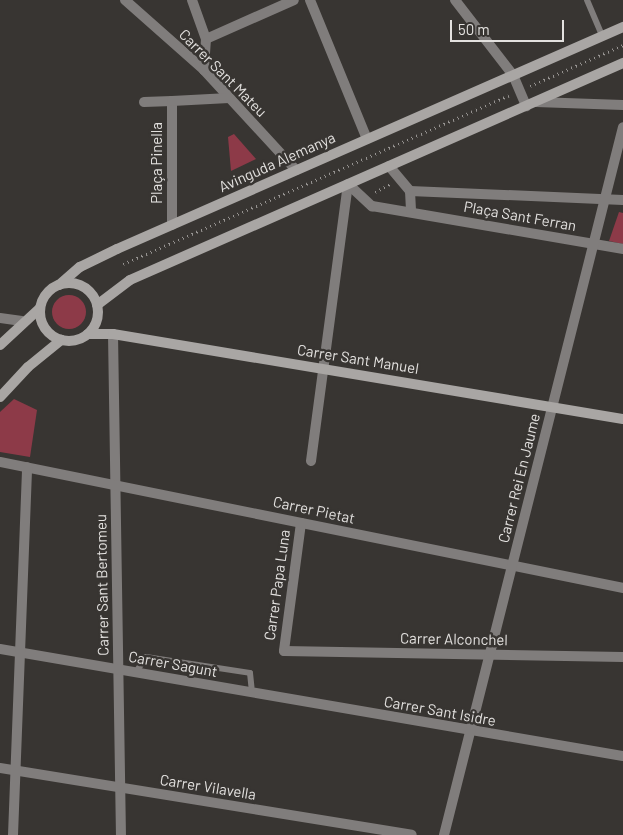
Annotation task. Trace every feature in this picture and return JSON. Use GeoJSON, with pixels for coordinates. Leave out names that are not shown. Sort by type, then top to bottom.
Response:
{"type":"FeatureCollection","features":[{"type":"Feature","properties":{"kind":"main road","name":"Avinguda Alemanya"},"geometry":{"type":"LineString","coordinates":[[59,285],[80,267],[623,27]]}},
{"type":"Feature","properties":{"kind":"main road"},"geometry":{"type":"LineString","coordinates":[[97,305],[130,280],[623,63]]}},
{"type":"Feature","properties":{"kind":"main road"},"geometry":{"type":"LineString","coordinates":[[0,396],[28,367],[61,340],[80,339],[88,334],[96,321],[97,305],[86,289],[68,283],[59,285],[46,294],[40,308],[42,324],[61,340]]}},
{"type":"Feature","properties":{"kind":"main road"},"geometry":{"type":"LineString","coordinates":[[0,345],[22,321],[40,308]]}},
{"type":"Feature","properties":{"kind":"main road","name":"Carrer Sant Manuel"},"geometry":{"type":"LineString","coordinates":[[88,334],[113,334],[623,418]]}},
{"type":"Feature","properties":{"kind":"street","name":"Carrer Sant Mateu"},"geometry":{"type":"LineString","coordinates":[[125,0],[204,70],[296,170]]}},
{"type":"Feature","properties":{"kind":"street"},"geometry":{"type":"LineString","coordinates":[[192,0],[206,39],[204,70]]}},
{"type":"Feature","properties":{"kind":"street"},"geometry":{"type":"LineString","coordinates":[[206,39],[294,0]]}},
{"type":"Feature","properties":{"kind":"street"},"geometry":{"type":"LineString","coordinates":[[310,0],[367,139]]}},
{"type":"Feature","properties":{"kind":"street"},"geometry":{"type":"LineString","coordinates":[[455,0],[513,75],[526,106]]}},
{"type":"Feature","properties":{"kind":"street","name":"Plaça Pinella"},"geometry":{"type":"LineString","coordinates":[[144,102],[230,98]]}},
{"type":"Feature","properties":{"kind":"street","name":"Plaça Pinella"},"geometry":{"type":"LineString","coordinates":[[172,101],[172,225]]}},
{"type":"Feature","properties":{"kind":"street"},"geometry":{"type":"LineString","coordinates":[[536,102],[623,105]]}},
{"type":"Feature","properties":{"kind":"street","name":"Carrer Rei En Jaume"},"geometry":{"type":"LineString","coordinates":[[444,835],[623,127]]}},
{"type":"Feature","properties":{"kind":"street"},"geometry":{"type":"LineString","coordinates":[[389,166],[410,191],[411,212]]}},
{"type":"Feature","properties":{"kind":"street"},"geometry":{"type":"LineString","coordinates":[[348,184],[372,206]]}},
{"type":"Feature","properties":{"kind":"street"},"geometry":{"type":"LineString","coordinates":[[311,461],[348,184]]}},
{"type":"Feature","properties":{"kind":"street","name":"Plaça Sant Ferran"},"geometry":{"type":"LineString","coordinates":[[410,191],[623,200]]}},
{"type":"Feature","properties":{"kind":"street","name":"Plaça Sant Ferran"},"geometry":{"type":"LineString","coordinates":[[372,206],[623,249]]}},
{"type":"Feature","properties":{"kind":"street"},"geometry":{"type":"LineString","coordinates":[[0,318],[22,321]]}},
{"type":"Feature","properties":{"kind":"street","name":"Carrer Sant Bertomeu"},"geometry":{"type":"LineString","coordinates":[[113,334],[121,835]]}},
{"type":"Feature","properties":{"kind":"street","name":"Carrer Pietat"},"geometry":{"type":"LineString","coordinates":[[0,462],[623,588]]}},
{"type":"Feature","properties":{"kind":"street"},"geometry":{"type":"LineString","coordinates":[[13,835],[27,467]]}},
{"type":"Feature","properties":{"kind":"street","name":"Carrer Papa Luna"},"geometry":{"type":"LineString","coordinates":[[284,651],[301,523]]}},
{"type":"Feature","properties":{"kind":"street","name":"Carrer Sagunt"},"geometry":{"type":"LineString","coordinates":[[0,649],[252,693]]}},
{"type":"Feature","properties":{"kind":"street","name":"Carrer Alconchel"},"geometry":{"type":"LineString","coordinates":[[284,651],[623,657]]}},
{"type":"Feature","properties":{"kind":"street","name":"Carrer Sant Isidre"},"geometry":{"type":"LineString","coordinates":[[252,693],[470,732],[623,756]]}},
{"type":"Feature","properties":{"kind":"street","name":"Carrer Vilavella"},"geometry":{"type":"LineString","coordinates":[[0,768],[412,835]]}},
{"type":"Feature","properties":{"kind":"lane"},"geometry":{"type":"LineString","coordinates":[[587,0],[602,36]]}},
{"type":"Feature","properties":{"kind":"lane"},"geometry":{"type":"LineString","coordinates":[[136,672],[146,657],[250,673],[252,693]]}},
{"type":"Feature","properties":{"kind":"path"},"geometry":{"type":"LineString","coordinates":[[123,264],[623,45]]}},
{"type":"Feature","properties":{"kind":"path"},"geometry":{"type":"LineString","coordinates":[[372,206],[375,191],[400,180]]}},
{"type":"Feature","properties":{"kind":"shaded area"},"geometry":{"type":"Polygon","coordinates":[[[234,134],[256,159],[231,171],[228,137],[234,134]]]}},
{"type":"Feature","properties":{"kind":"shaded area"},"geometry":{"type":"Polygon","coordinates":[[[619,212],[623,213],[623,244],[609,241],[619,212]]]}},
{"type":"Feature","properties":{"kind":"shaded area"},"geometry":{"type":"Polygon","coordinates":[[[69,295],[76,296],[81,300],[85,305],[85,319],[81,324],[76,328],[69,329],[62,328],[57,324],[53,319],[52,312],[53,305],[57,300],[62,296],[69,295]]]}},
{"type":"Feature","properties":{"kind":"shaded area"},"geometry":{"type":"Polygon","coordinates":[[[14,399],[37,410],[30,457],[0,452],[0,412],[14,399]]]}}]}
